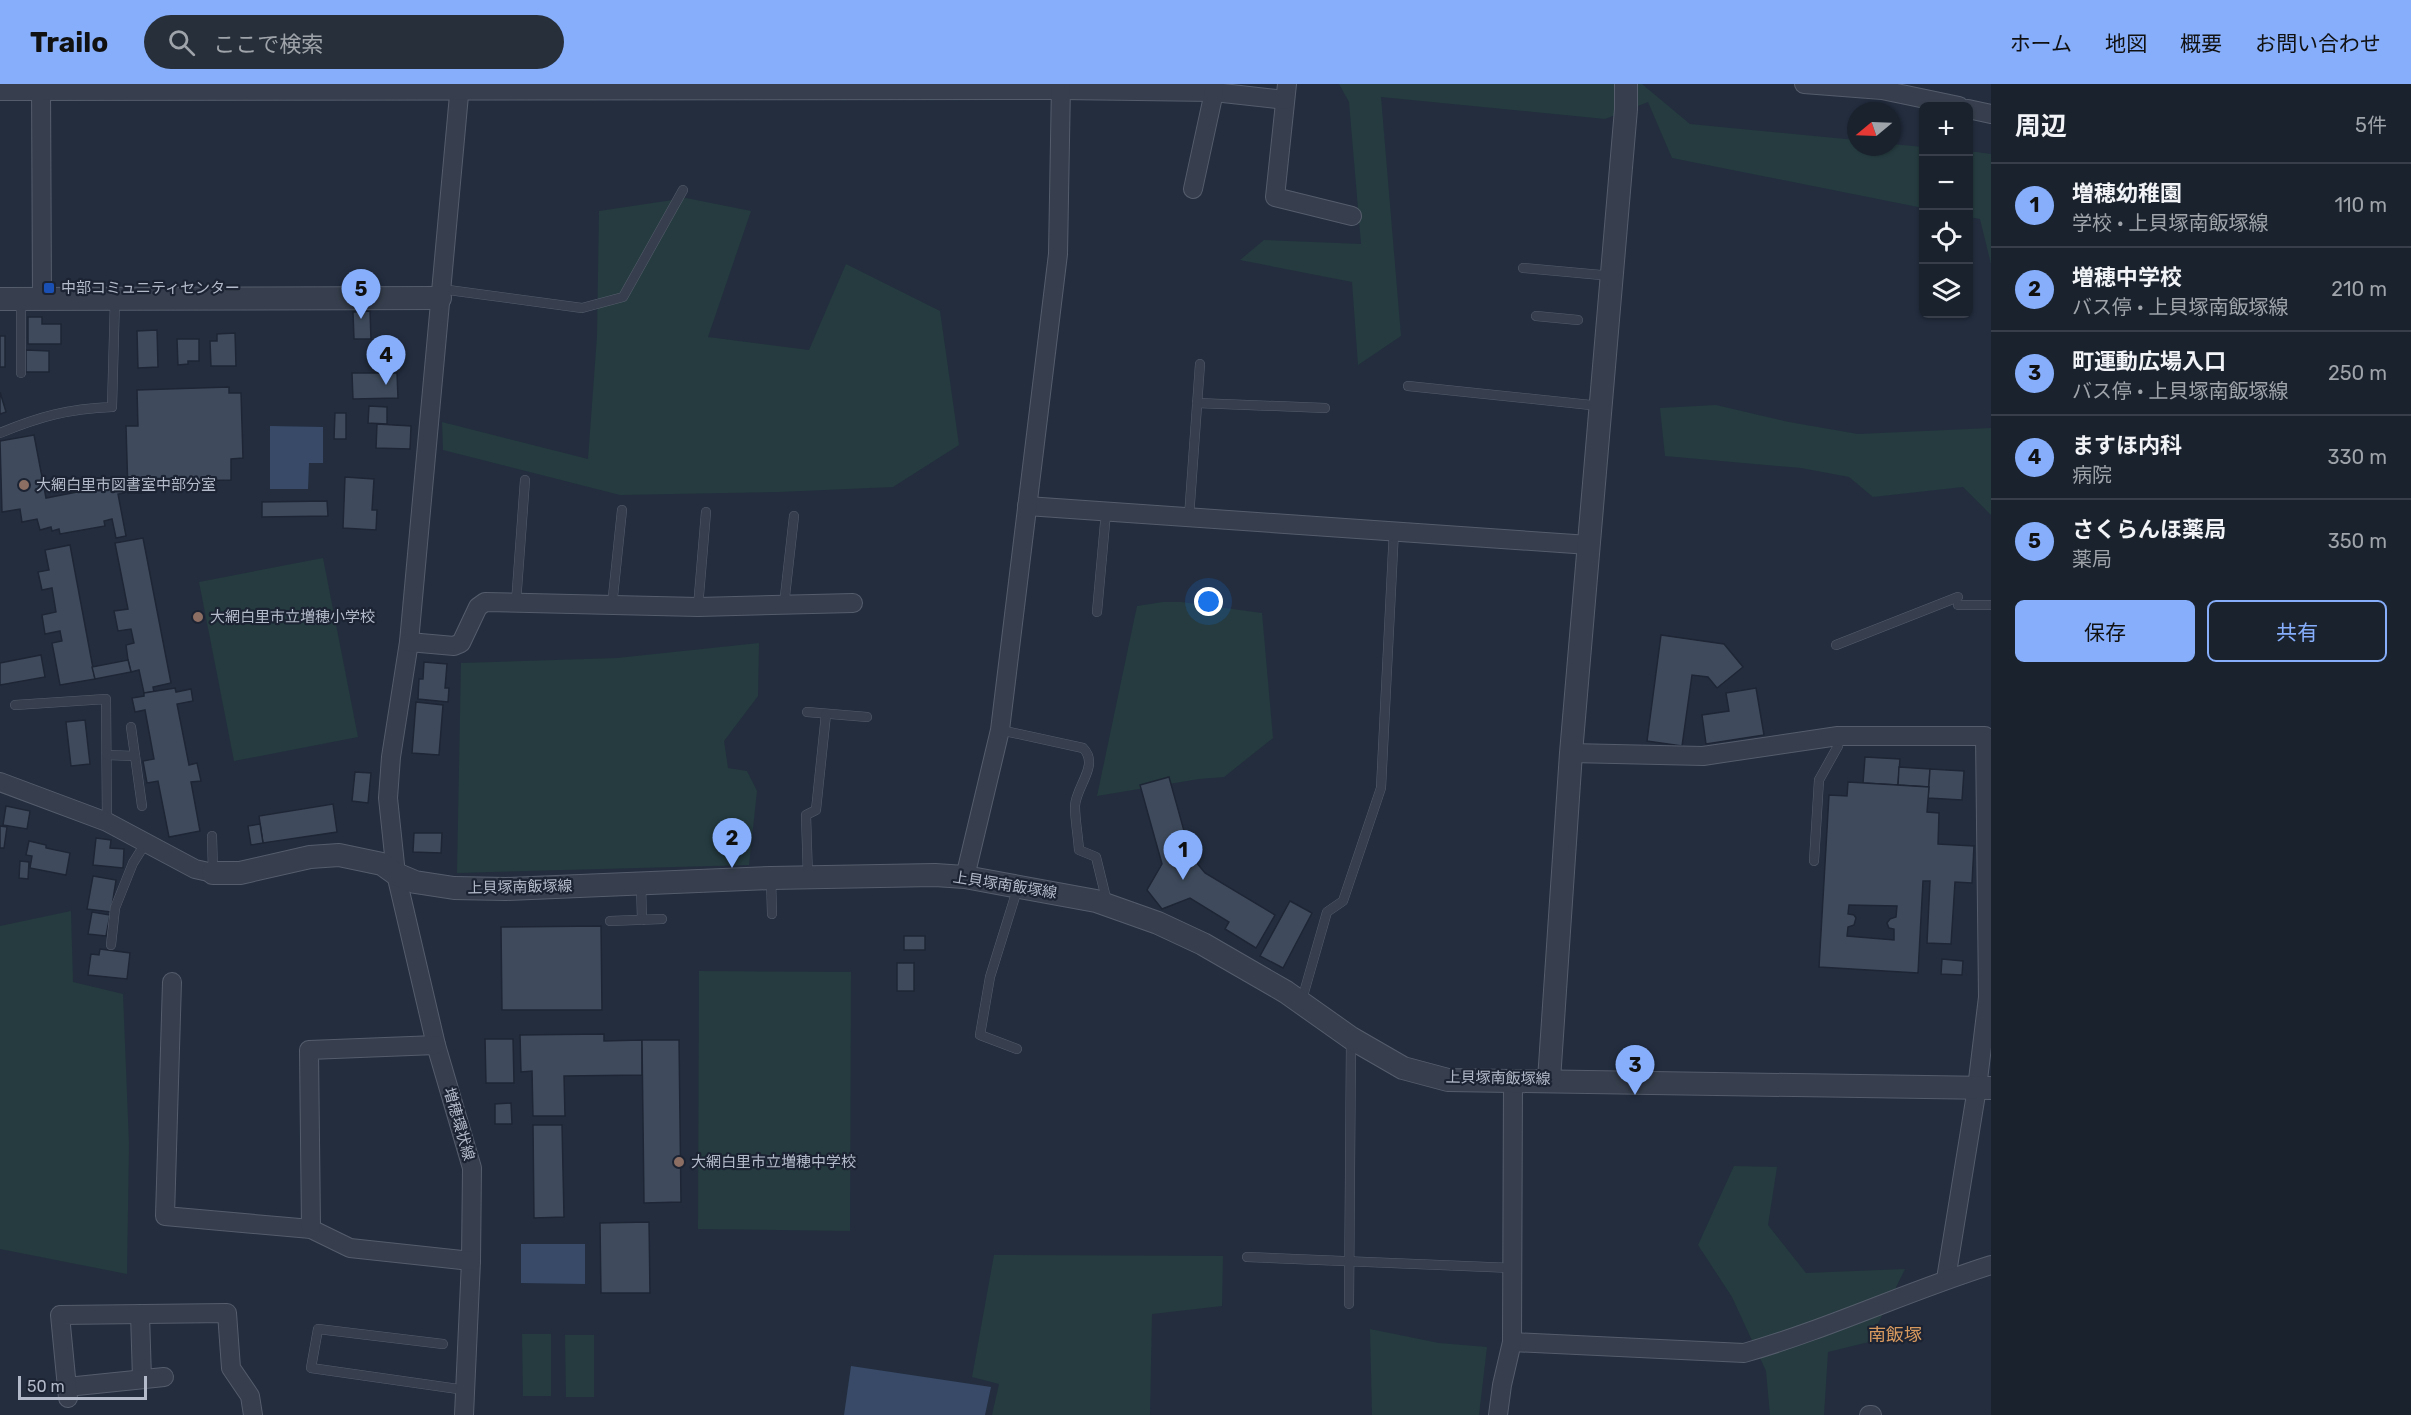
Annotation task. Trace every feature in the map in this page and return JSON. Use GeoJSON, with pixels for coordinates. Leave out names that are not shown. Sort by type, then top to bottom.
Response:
{"type":"FeatureCollection","features":[{"type":"Feature","properties":{"kind":"street"},"geometry":{"type":"LineString","coordinates":[[1549,1080],[1571,753],[1626,109],[1626,84]]}},
{"type":"Feature","properties":{"kind":"street"},"geometry":{"type":"LineString","coordinates":[[1804,84],[1882,90],[1940,102]]}},
{"type":"Feature","properties":{"kind":"street","name":"増穂環状線"},"geometry":{"type":"LineString","coordinates":[[459,87],[409,642],[391,757],[388,798],[396,874],[435,1045],[472,1168],[471,1262],[464,1415]]}},
{"type":"Feature","properties":{"kind":"street"},"geometry":{"type":"LineString","coordinates":[[965,877],[1000,730],[1058,254],[1061,87]]}},
{"type":"Feature","properties":{"kind":"street"},"geometry":{"type":"LineString","coordinates":[[0,91],[41,88],[1061,87],[1286,92],[1275,197],[1352,216]]}},
{"type":"Feature","properties":{"kind":"street"},"geometry":{"type":"LineString","coordinates":[[41,88],[21,299],[440,294]]}},
{"type":"Feature","properties":{"kind":"street"},"geometry":{"type":"LineString","coordinates":[[1193,189],[1214,92]]}},
{"type":"Feature","properties":{"kind":"street"},"geometry":{"type":"LineString","coordinates":[[1973,110],[1991,114]]}},
{"type":"Feature","properties":{"kind":"street"},"geometry":{"type":"LineString","coordinates":[[1027,506],[1589,545]]}},
{"type":"Feature","properties":{"kind":"street"},"geometry":{"type":"LineString","coordinates":[[409,642],[453,646],[461,643],[478,607],[485,602],[698,607],[854,603]]}},
{"type":"Feature","properties":{"kind":"street"},"geometry":{"type":"LineString","coordinates":[[1571,753],[1703,756],[1838,736],[1985,736],[1988,997],[1984,1088],[1946,1279]]}},
{"type":"Feature","properties":{"kind":"street","name":"上貝塚南飯塚線"},"geometry":{"type":"LineString","coordinates":[[0,782],[107,822],[195,869],[213,873],[240,873],[310,857],[339,855],[382,864],[396,874],[415,882],[454,888],[506,889],[771,878],[935,875],[965,877],[1096,901],[1158,923],[1203,944],[1301,1003],[1351,1038],[1403,1068],[1448,1080],[1984,1088]]}},
{"type":"Feature","properties":{"kind":"street"},"geometry":{"type":"LineString","coordinates":[[172,982],[165,1216],[311,1228],[350,1248],[471,1262]]}},
{"type":"Feature","properties":{"kind":"street"},"geometry":{"type":"LineString","coordinates":[[311,1228],[309,1050],[435,1045]]}},
{"type":"Feature","properties":{"kind":"street"},"geometry":{"type":"LineString","coordinates":[[1498,1415],[1512,1342],[1513,1080]]}},
{"type":"Feature","properties":{"kind":"street"},"geometry":{"type":"LineString","coordinates":[[1512,1342],[1744,1353],[1775,1344],[1946,1279],[1991,1265]]}},
{"type":"Feature","properties":{"kind":"street"},"geometry":{"type":"LineString","coordinates":[[164,1377],[67,1393],[60,1315],[227,1312],[231,1368],[250,1395],[253,1415]]}},
{"type":"Feature","properties":{"kind":"street"},"geometry":{"type":"LineString","coordinates":[[140,1314],[142,1379]]}},
{"type":"Feature","properties":{"kind":"lane"},"geometry":{"type":"LineString","coordinates":[[440,294],[582,308],[623,297],[683,190]]}},
{"type":"Feature","properties":{"kind":"lane"},"geometry":{"type":"LineString","coordinates":[[1523,268],[1612,276]]}},
{"type":"Feature","properties":{"kind":"lane"},"geometry":{"type":"LineString","coordinates":[[0,433],[39,417],[83,408],[112,407],[115,298]]}},
{"type":"Feature","properties":{"kind":"lane"},"geometry":{"type":"LineString","coordinates":[[21,299],[21,373]]}},
{"type":"Feature","properties":{"kind":"lane"},"geometry":{"type":"LineString","coordinates":[[1536,316],[1578,320]]}},
{"type":"Feature","properties":{"kind":"lane"},"geometry":{"type":"LineString","coordinates":[[1189,517],[1200,364]]}},
{"type":"Feature","properties":{"kind":"lane"},"geometry":{"type":"LineString","coordinates":[[1408,386],[1600,406]]}},
{"type":"Feature","properties":{"kind":"lane"},"geometry":{"type":"LineString","coordinates":[[1197,403],[1325,408]]}},
{"type":"Feature","properties":{"kind":"lane"},"geometry":{"type":"LineString","coordinates":[[516,603],[525,480]]}},
{"type":"Feature","properties":{"kind":"lane"},"geometry":{"type":"LineString","coordinates":[[612,606],[622,510]]}},
{"type":"Feature","properties":{"kind":"lane"},"geometry":{"type":"LineString","coordinates":[[698,607],[706,512]]}},
{"type":"Feature","properties":{"kind":"lane"},"geometry":{"type":"LineString","coordinates":[[1097,612],[1106,512]]}},
{"type":"Feature","properties":{"kind":"lane"},"geometry":{"type":"LineString","coordinates":[[784,604],[794,516]]}},
{"type":"Feature","properties":{"kind":"lane"},"geometry":{"type":"LineString","coordinates":[[1301,1003],[1327,912],[1343,901],[1381,788],[1394,530]]}},
{"type":"Feature","properties":{"kind":"lane"},"geometry":{"type":"LineString","coordinates":[[1836,645],[1958,601],[1991,605]]}},
{"type":"Feature","properties":{"kind":"lane"},"geometry":{"type":"LineString","coordinates":[[15,705],[106,699],[107,822]]}},
{"type":"Feature","properties":{"kind":"lane"},"geometry":{"type":"LineString","coordinates":[[807,712],[867,717]]}},
{"type":"Feature","properties":{"kind":"lane"},"geometry":{"type":"LineString","coordinates":[[808,878],[806,815],[816,810],[826,714]]}},
{"type":"Feature","properties":{"kind":"lane"},"geometry":{"type":"LineString","coordinates":[[131,727],[142,806]]}},
{"type":"Feature","properties":{"kind":"lane"},"geometry":{"type":"LineString","coordinates":[[1000,730],[1083,748],[1087,752],[1090,762],[1075,804],[1079,849],[1096,857],[1108,905]]}},
{"type":"Feature","properties":{"kind":"lane"},"geometry":{"type":"LineString","coordinates":[[1814,861],[1819,780],[1839,746],[1838,736]]}},
{"type":"Feature","properties":{"kind":"lane"},"geometry":{"type":"LineString","coordinates":[[106,755],[135,756]]}},
{"type":"Feature","properties":{"kind":"lane"},"geometry":{"type":"LineString","coordinates":[[212,836],[213,873]]}},
{"type":"Feature","properties":{"kind":"lane"},"geometry":{"type":"LineString","coordinates":[[111,945],[115,908],[133,864],[145,844]]}},
{"type":"Feature","properties":{"kind":"lane"},"geometry":{"type":"LineString","coordinates":[[771,878],[772,914]]}},
{"type":"Feature","properties":{"kind":"lane"},"geometry":{"type":"LineString","coordinates":[[640,884],[642,920]]}},
{"type":"Feature","properties":{"kind":"lane"},"geometry":{"type":"LineString","coordinates":[[1017,1049],[980,1035],[990,976],[1018,886]]}},
{"type":"Feature","properties":{"kind":"lane"},"geometry":{"type":"LineString","coordinates":[[610,921],[662,919]]}},
{"type":"Feature","properties":{"kind":"lane"},"geometry":{"type":"LineString","coordinates":[[1348,1304],[1351,1038]]}},
{"type":"Feature","properties":{"kind":"lane"},"geometry":{"type":"LineString","coordinates":[[1247,1257],[1512,1268]]}},
{"type":"Feature","properties":{"kind":"lane"},"geometry":{"type":"LineString","coordinates":[[443,1344],[318,1329],[311,1368],[465,1390]]}},
{"type":"Feature","properties":{"kind":"green space"},"geometry":{"type":"Polygon","coordinates":[[[1339,84],[1642,84],[1690,124],[1847,139],[1847,156],[1901,156],[1901,145],[1919,147],[1919,207],[1672,158],[1648,102],[1605,119],[1381,97],[1401,336],[1358,365],[1352,282],[1240,260],[1264,240],[1361,244],[1349,102],[1339,84]]]}},
{"type":"Feature","properties":{"kind":"green space"},"geometry":{"type":"Polygon","coordinates":[[[1973,152],[1991,154],[1991,264],[1980,219],[1973,218],[1973,152]]]}},
{"type":"Feature","properties":{"kind":"green space"},"geometry":{"type":"Polygon","coordinates":[[[686,198],[751,211],[708,337],[809,350],[846,264],[940,311],[959,445],[893,487],[620,495],[443,450],[442,422],[588,459],[597,336],[599,211],[686,198]]]}},
{"type":"Feature","properties":{"kind":"green space"},"geometry":{"type":"Polygon","coordinates":[[[1716,405],[1789,422],[1858,434],[1991,428],[1991,515],[1963,487],[1873,497],[1849,477],[1801,468],[1665,456],[1660,408],[1716,405]]]}},
{"type":"Feature","properties":{"kind":"green space"},"geometry":{"type":"Polygon","coordinates":[[[323,558],[358,737],[234,761],[199,582],[323,558]]]}},
{"type":"Feature","properties":{"kind":"green space"},"geometry":{"type":"Polygon","coordinates":[[[1181,602],[1262,613],[1273,738],[1224,777],[1097,796],[1137,606],[1181,602]]]}},
{"type":"Feature","properties":{"kind":"green space"},"geometry":{"type":"Polygon","coordinates":[[[759,643],[758,696],[724,741],[728,768],[747,771],[757,791],[749,865],[457,873],[461,663],[617,658],[759,643]]]}},
{"type":"Feature","properties":{"kind":"green space"},"geometry":{"type":"Polygon","coordinates":[[[71,911],[73,982],[123,994],[129,1144],[127,1274],[0,1249],[0,926],[71,911]]]}},
{"type":"Feature","properties":{"kind":"green space"},"geometry":{"type":"Polygon","coordinates":[[[699,971],[851,972],[850,1231],[698,1229],[699,971]]]}},
{"type":"Feature","properties":{"kind":"green space"},"geometry":{"type":"Polygon","coordinates":[[[1734,1166],[1777,1167],[1768,1225],[1806,1273],[1905,1269],[1869,1342],[1828,1352],[1824,1415],[1770,1415],[1766,1371],[1732,1297],[1698,1245],[1734,1166]]]}},
{"type":"Feature","properties":{"kind":"green space"},"geometry":{"type":"Polygon","coordinates":[[[994,1255],[1223,1256],[1222,1306],[1152,1314],[1150,1415],[992,1415],[999,1384],[972,1377],[994,1255]]]}},
{"type":"Feature","properties":{"kind":"green space"},"geometry":{"type":"Polygon","coordinates":[[[1370,1329],[1439,1343],[1487,1347],[1479,1415],[1372,1415],[1370,1329]]]}},
{"type":"Feature","properties":{"kind":"green space"},"geometry":{"type":"Polygon","coordinates":[[[522,1334],[551,1334],[551,1396],[523,1396],[522,1334]]]}},
{"type":"Feature","properties":{"kind":"green space"},"geometry":{"type":"Polygon","coordinates":[[[565,1335],[594,1335],[594,1397],[566,1397],[565,1335]]]}},
{"type":"Feature","properties":{"kind":"water"},"geometry":{"type":"Polygon","coordinates":[[[270,426],[323,427],[323,463],[309,463],[308,489],[270,489],[270,426]]]}},
{"type":"Feature","properties":{"kind":"water"},"geometry":{"type":"Polygon","coordinates":[[[521,1244],[585,1244],[585,1284],[521,1283],[521,1244]]]}},
{"type":"Feature","properties":{"kind":"water"},"geometry":{"type":"Polygon","coordinates":[[[851,1366],[991,1387],[985,1415],[844,1415],[851,1366]]]}},
{"type":"Feature","properties":{"kind":"building"},"geometry":{"type":"Polygon","coordinates":[[[370,311],[371,339],[354,339],[353,312],[370,311]]]}},
{"type":"Feature","properties":{"kind":"building"},"geometry":{"type":"Polygon","coordinates":[[[28,317],[42,317],[42,324],[61,324],[61,344],[28,344],[28,317]]]}},
{"type":"Feature","properties":{"kind":"building"},"geometry":{"type":"Polygon","coordinates":[[[157,330],[158,367],[138,368],[137,331],[157,330]]]}},
{"type":"Feature","properties":{"kind":"building"},"geometry":{"type":"Polygon","coordinates":[[[235,333],[236,366],[211,366],[210,341],[217,341],[217,334],[235,333]]]}},
{"type":"Feature","properties":{"kind":"building"},"geometry":{"type":"Polygon","coordinates":[[[0,336],[5,336],[5,367],[0,367],[0,336]]]}},
{"type":"Feature","properties":{"kind":"building"},"geometry":{"type":"Polygon","coordinates":[[[177,339],[199,339],[199,361],[188,361],[188,364],[178,365],[177,339]]]}},
{"type":"Feature","properties":{"kind":"building"},"geometry":{"type":"Polygon","coordinates":[[[26,350],[49,351],[49,372],[26,372],[26,350]]]}},
{"type":"Feature","properties":{"kind":"building"},"geometry":{"type":"Polygon","coordinates":[[[352,373],[397,373],[398,398],[353,399],[352,373]]]}},
{"type":"Feature","properties":{"kind":"building"},"geometry":{"type":"Polygon","coordinates":[[[229,387],[229,393],[241,393],[243,458],[231,459],[231,480],[145,482],[145,493],[128,493],[126,426],[138,426],[137,390],[229,387]]]}},
{"type":"Feature","properties":{"kind":"building"},"geometry":{"type":"Polygon","coordinates":[[[0,392],[6,412],[0,414],[0,392]]]}},
{"type":"Feature","properties":{"kind":"building"},"geometry":{"type":"Polygon","coordinates":[[[369,406],[387,407],[387,424],[368,423],[369,406]]]}},
{"type":"Feature","properties":{"kind":"building"},"geometry":{"type":"Polygon","coordinates":[[[335,413],[346,413],[346,439],[334,439],[335,413]]]}},
{"type":"Feature","properties":{"kind":"building"},"geometry":{"type":"Polygon","coordinates":[[[377,424],[411,426],[410,449],[376,448],[377,424]]]}},
{"type":"Feature","properties":{"kind":"building"},"geometry":{"type":"Polygon","coordinates":[[[34,435],[46,498],[123,483],[124,493],[118,494],[126,536],[116,538],[112,519],[104,521],[105,526],[60,534],[59,529],[52,531],[51,527],[40,530],[37,519],[22,522],[20,509],[2,512],[0,441],[34,435]]]}},
{"type":"Feature","properties":{"kind":"building"},"geometry":{"type":"Polygon","coordinates":[[[345,477],[374,479],[372,510],[377,510],[376,530],[343,528],[345,477]]]}},
{"type":"Feature","properties":{"kind":"building"},"geometry":{"type":"Polygon","coordinates":[[[327,501],[328,516],[262,517],[262,502],[327,501]]]}},
{"type":"Feature","properties":{"kind":"building"},"geometry":{"type":"Polygon","coordinates":[[[143,538],[171,683],[153,687],[154,692],[144,693],[139,670],[131,672],[128,660],[126,645],[134,643],[131,629],[118,631],[114,611],[128,609],[115,543],[143,538]]]}},
{"type":"Feature","properties":{"kind":"building"},"geometry":{"type":"Polygon","coordinates":[[[70,545],[95,679],[60,685],[52,643],[62,641],[60,631],[45,634],[42,615],[56,612],[52,588],[42,590],[38,572],[49,570],[45,550],[70,545]]]}},
{"type":"Feature","properties":{"kind":"building"},"geometry":{"type":"Polygon","coordinates":[[[1661,635],[1724,644],[1743,667],[1717,688],[1708,677],[1692,675],[1682,746],[1647,741],[1661,635]]]}},
{"type":"Feature","properties":{"kind":"building"},"geometry":{"type":"Polygon","coordinates":[[[41,655],[45,677],[0,685],[0,663],[41,655]]]}},
{"type":"Feature","properties":{"kind":"building"},"geometry":{"type":"Polygon","coordinates":[[[128,660],[131,672],[95,679],[92,667],[128,660]]]}},
{"type":"Feature","properties":{"kind":"building"},"geometry":{"type":"Polygon","coordinates":[[[424,662],[447,664],[445,688],[449,688],[448,702],[418,699],[419,679],[423,679],[424,662]]]}},
{"type":"Feature","properties":{"kind":"building"},"geometry":{"type":"Polygon","coordinates":[[[175,688],[176,692],[191,689],[193,701],[177,704],[189,765],[197,763],[201,781],[191,782],[200,831],[169,837],[158,781],[147,783],[143,761],[154,759],[145,710],[135,712],[132,698],[144,696],[144,693],[175,688]]]}},
{"type":"Feature","properties":{"kind":"building"},"geometry":{"type":"Polygon","coordinates":[[[1756,688],[1764,735],[1706,744],[1702,715],[1729,711],[1726,693],[1756,688]]]}},
{"type":"Feature","properties":{"kind":"building"},"geometry":{"type":"Polygon","coordinates":[[[416,702],[443,705],[439,755],[412,753],[416,702]]]}},
{"type":"Feature","properties":{"kind":"building"},"geometry":{"type":"Polygon","coordinates":[[[85,720],[90,764],[71,766],[66,722],[85,720]]]}},
{"type":"Feature","properties":{"kind":"building"},"geometry":{"type":"Polygon","coordinates":[[[1865,757],[1900,759],[1898,785],[1863,783],[1865,757]]]}},
{"type":"Feature","properties":{"kind":"building"},"geometry":{"type":"Polygon","coordinates":[[[1899,767],[1930,769],[1929,787],[1898,785],[1899,767]]]}},
{"type":"Feature","properties":{"kind":"building"},"geometry":{"type":"Polygon","coordinates":[[[1930,769],[1964,771],[1962,800],[1928,798],[1930,769]]]}},
{"type":"Feature","properties":{"kind":"building"},"geometry":{"type":"Polygon","coordinates":[[[355,772],[371,773],[368,803],[352,801],[355,772]]]}},
{"type":"Feature","properties":{"kind":"building"},"geometry":{"type":"Polygon","coordinates":[[[1169,777],[1191,856],[1205,873],[1275,915],[1256,948],[1225,929],[1229,922],[1190,898],[1162,909],[1147,890],[1162,864],[1140,785],[1169,777]]]}},
{"type":"Feature","properties":{"kind":"building"},"geometry":{"type":"Polygon","coordinates":[[[1848,782],[1929,787],[1927,812],[1939,813],[1938,844],[1974,846],[1972,883],[1955,882],[1951,944],[1927,943],[1930,881],[1923,881],[1918,973],[1819,967],[1829,795],[1847,796],[1848,782]],[[1849,905],[1848,914],[1856,918],[1854,925],[1848,927],[1847,936],[1894,940],[1894,929],[1889,928],[1887,923],[1896,917],[1897,906],[1849,905]]]}},
{"type":"Feature","properties":{"kind":"building"},"geometry":{"type":"Polygon","coordinates":[[[333,804],[337,832],[263,843],[259,816],[333,804]]]}},
{"type":"Feature","properties":{"kind":"building"},"geometry":{"type":"Polygon","coordinates":[[[6,806],[30,811],[27,829],[3,825],[6,806]]]}},
{"type":"Feature","properties":{"kind":"building"},"geometry":{"type":"Polygon","coordinates":[[[260,824],[263,843],[251,845],[248,826],[260,824]]]}},
{"type":"Feature","properties":{"kind":"building"},"geometry":{"type":"Polygon","coordinates":[[[0,826],[7,827],[4,848],[0,848],[0,826]]]}},
{"type":"Feature","properties":{"kind":"building"},"geometry":{"type":"Polygon","coordinates":[[[414,833],[442,833],[441,853],[413,852],[414,833]]]}},
{"type":"Feature","properties":{"kind":"building"},"geometry":{"type":"Polygon","coordinates":[[[96,838],[111,840],[110,848],[124,849],[123,868],[93,865],[96,838]]]}},
{"type":"Feature","properties":{"kind":"building"},"geometry":{"type":"Polygon","coordinates":[[[29,841],[46,845],[46,848],[70,853],[66,875],[30,868],[32,856],[26,855],[29,841]]]}},
{"type":"Feature","properties":{"kind":"building"},"geometry":{"type":"Polygon","coordinates":[[[20,861],[29,862],[28,879],[19,878],[20,861]]]}},
{"type":"Feature","properties":{"kind":"building"},"geometry":{"type":"Polygon","coordinates":[[[93,876],[116,880],[111,912],[87,909],[93,876]]]}},
{"type":"Feature","properties":{"kind":"building"},"geometry":{"type":"Polygon","coordinates":[[[1290,901],[1312,913],[1283,968],[1260,956],[1290,901]]]}},
{"type":"Feature","properties":{"kind":"building"},"geometry":{"type":"Polygon","coordinates":[[[92,912],[110,915],[106,936],[88,934],[92,912]]]}},
{"type":"Feature","properties":{"kind":"building"},"geometry":{"type":"Polygon","coordinates":[[[601,926],[602,1010],[502,1010],[501,927],[601,926]]]}},
{"type":"Feature","properties":{"kind":"building"},"geometry":{"type":"Polygon","coordinates":[[[904,936],[925,936],[925,950],[904,950],[904,936]]]}},
{"type":"Feature","properties":{"kind":"building"},"geometry":{"type":"Polygon","coordinates":[[[100,949],[130,953],[127,979],[88,975],[91,954],[99,955],[100,949]]]}},
{"type":"Feature","properties":{"kind":"building"},"geometry":{"type":"Polygon","coordinates":[[[1942,959],[1963,961],[1962,975],[1941,974],[1942,959]]]}},
{"type":"Feature","properties":{"kind":"building"},"geometry":{"type":"Polygon","coordinates":[[[897,963],[914,963],[914,991],[897,991],[897,963]]]}},
{"type":"Feature","properties":{"kind":"building"},"geometry":{"type":"Polygon","coordinates":[[[604,1034],[604,1041],[642,1040],[642,1075],[564,1076],[565,1116],[533,1116],[532,1071],[521,1072],[520,1035],[604,1034]]]}},
{"type":"Feature","properties":{"kind":"building"},"geometry":{"type":"Polygon","coordinates":[[[485,1039],[513,1039],[514,1083],[486,1083],[485,1039]]]}},
{"type":"Feature","properties":{"kind":"building"},"geometry":{"type":"Polygon","coordinates":[[[642,1040],[679,1040],[681,1202],[644,1203],[642,1040]]]}},
{"type":"Feature","properties":{"kind":"building"},"geometry":{"type":"Polygon","coordinates":[[[511,1103],[512,1124],[495,1124],[495,1104],[511,1103]]]}},
{"type":"Feature","properties":{"kind":"building"},"geometry":{"type":"Polygon","coordinates":[[[533,1125],[562,1125],[564,1217],[534,1218],[533,1125]]]}},
{"type":"Feature","properties":{"kind":"building"},"geometry":{"type":"Polygon","coordinates":[[[649,1222],[650,1293],[601,1293],[600,1223],[649,1222]]]}},
{"type":"Feature","properties":{"kind":"place","name":"中部コミュニティセンター"},"geometry":{"type":"Point","coordinates":[49,288]}},
{"type":"Feature","properties":{"kind":"place","name":"さくらんほ薬局"},"geometry":{"type":"Point","coordinates":[361,319]}},
{"type":"Feature","properties":{"kind":"place","name":"ますほ内科"},"geometry":{"type":"Point","coordinates":[386,385]}},
{"type":"Feature","properties":{"kind":"place","name":"大網白里市図書室中部分室"},"geometry":{"type":"Point","coordinates":[24,485]}},
{"type":"Feature","properties":{"kind":"place","name":"大網白里市立増穂小学校"},"geometry":{"type":"Point","coordinates":[198,617]}},
{"type":"Feature","properties":{"kind":"place","name":"増穂中学校"},"geometry":{"type":"Point","coordinates":[732,868]}},
{"type":"Feature","properties":{"kind":"place","name":"増穂幼稚園"},"geometry":{"type":"Point","coordinates":[1183,880]}},
{"type":"Feature","properties":{"kind":"place","name":"町運動広場入口"},"geometry":{"type":"Point","coordinates":[1635,1095]}},
{"type":"Feature","properties":{"kind":"place","name":"大網白里市立増穂中学校"},"geometry":{"type":"Point","coordinates":[679,1162]}},
{"type":"Feature","properties":{"kind":"district","name":"南飯塚"},"geometry":{"type":"Point","coordinates":[1895,1335]}}]}
